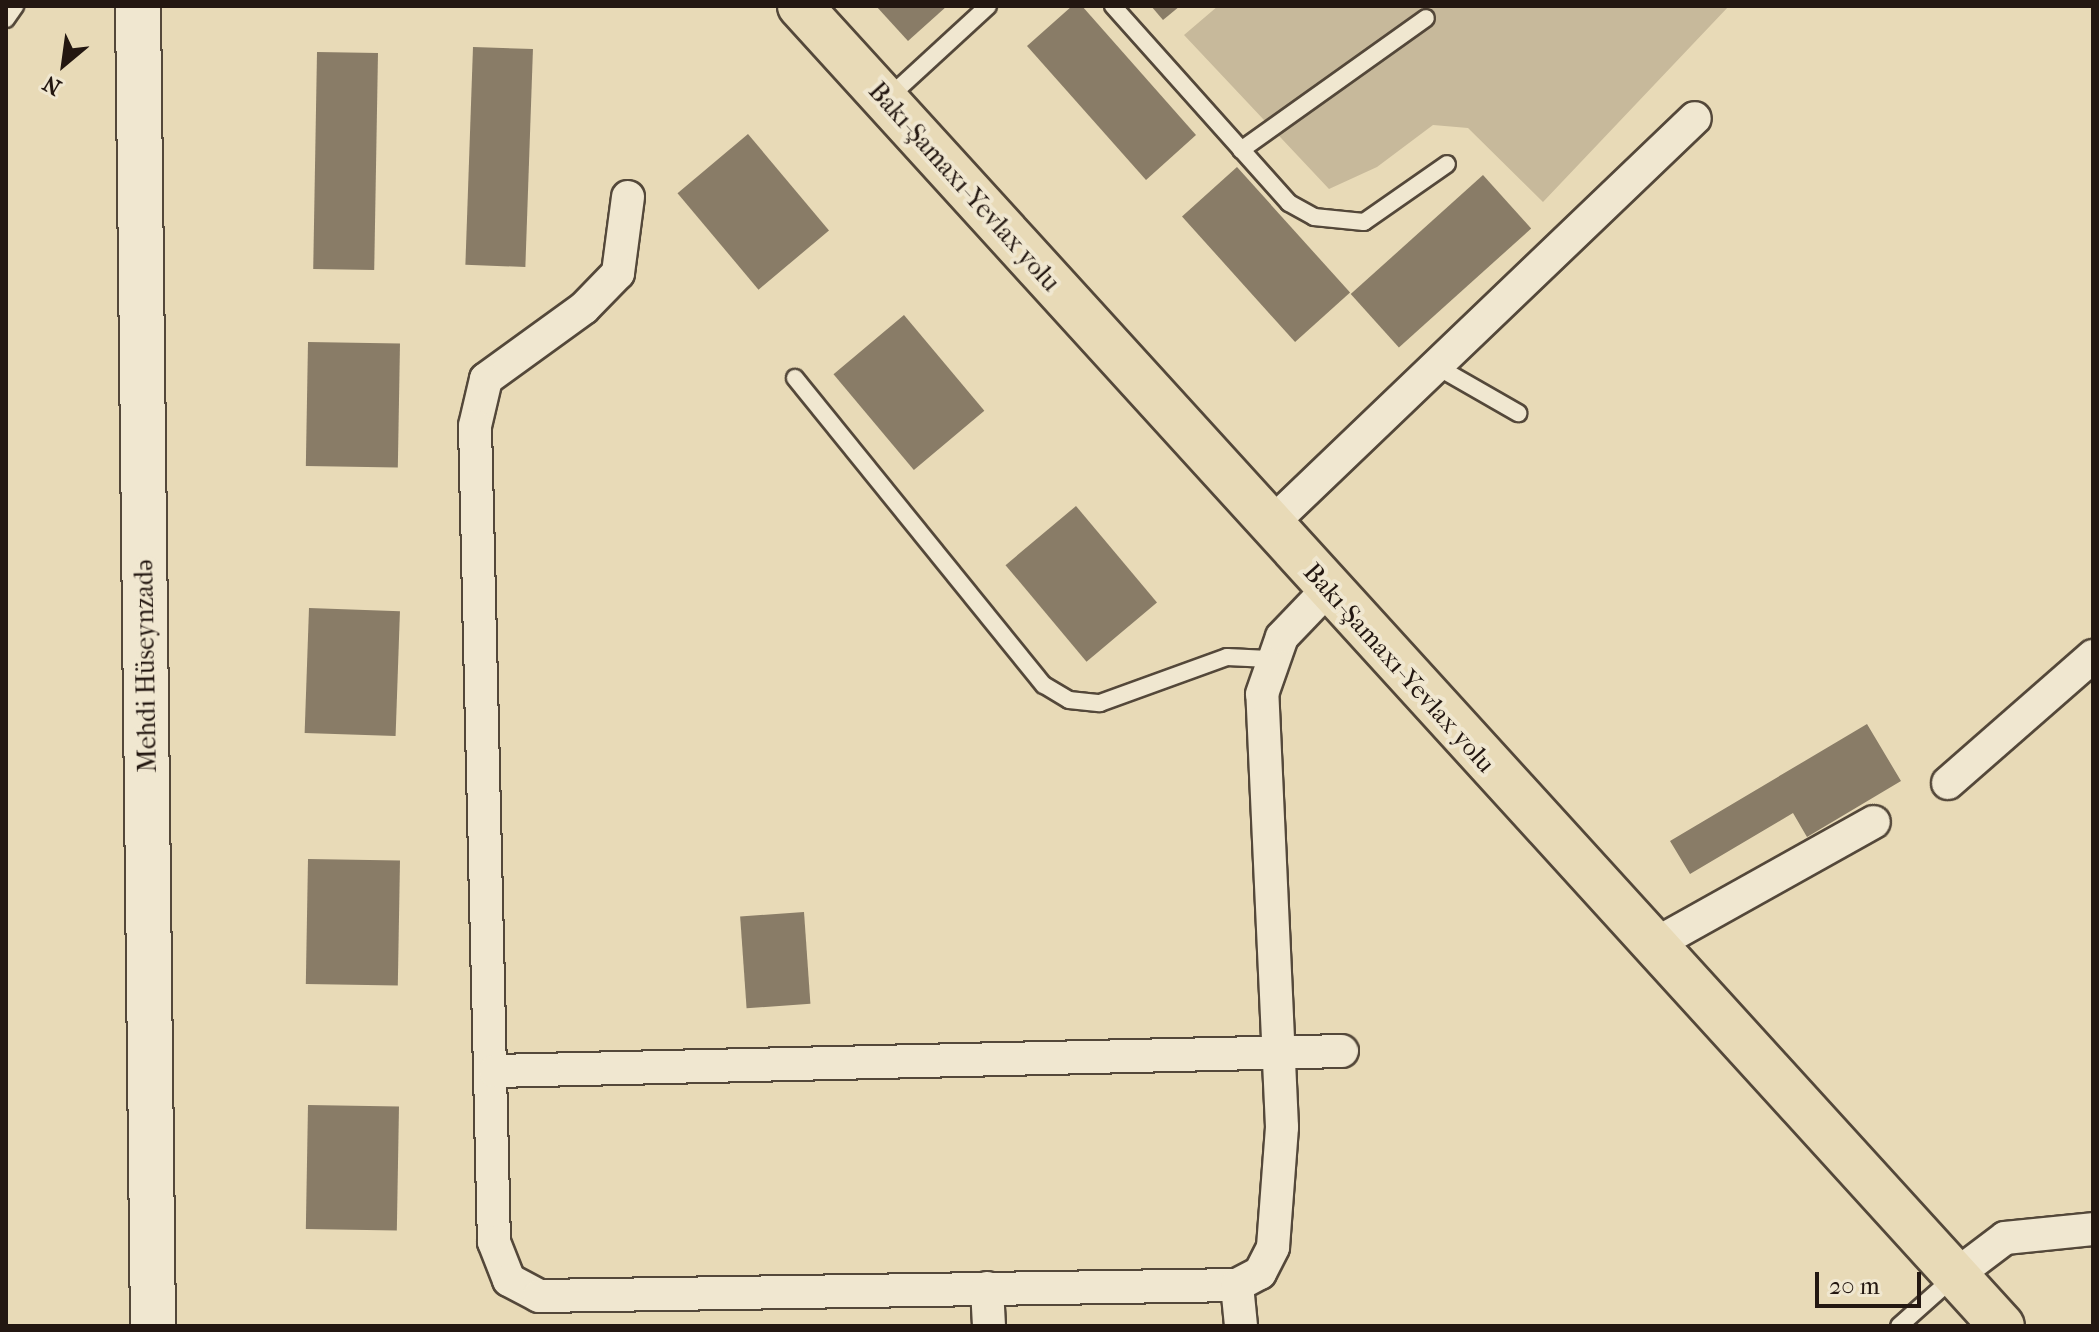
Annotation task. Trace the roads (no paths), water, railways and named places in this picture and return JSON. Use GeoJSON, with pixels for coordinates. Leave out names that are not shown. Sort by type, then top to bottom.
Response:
{"type":"FeatureCollection","features":[{"type":"Feature","properties":{"kind":"highway","name":"Bakı-Şamaxı-Yevlax yolu"},"geometry":{"type":"LineString","coordinates":[[816,11],[885,100],[1327,590],[2002,1326]]}},
{"type":"Feature","properties":{"kind":"main road","name":"Mehdi Hüseynzadə"},"geometry":{"type":"LineString","coordinates":[[138,6],[153,1326]]}},
{"type":"Feature","properties":{"kind":"street"},"geometry":{"type":"LineString","coordinates":[[1270,525],[1695,118]]}},
{"type":"Feature","properties":{"kind":"street"},"geometry":{"type":"LineString","coordinates":[[628,197],[618,273],[584,308],[486,379],[475,426],[495,1071],[494,1242],[509,1280],[539,1296],[1237,1285],[1260,1273],[1273,1247],[1280,1053],[1262,694],[1269,659],[1327,590]]}},
{"type":"Feature","properties":{"kind":"street"},"geometry":{"type":"LineString","coordinates":[[1948,783],[2093,656]]}},
{"type":"Feature","properties":{"kind":"street"},"geometry":{"type":"LineString","coordinates":[[1652,946],[1874,822]]}},
{"type":"Feature","properties":{"kind":"street"},"geometry":{"type":"LineString","coordinates":[[495,1071],[1342,1051]]}},
{"type":"Feature","properties":{"kind":"street"},"geometry":{"type":"LineString","coordinates":[[1956,1275],[2005,1238],[2093,1229]]}},
{"type":"Feature","properties":{"kind":"street"},"geometry":{"type":"LineString","coordinates":[[1237,1285],[1241,1326]]}},
{"type":"Feature","properties":{"kind":"street"},"geometry":{"type":"LineString","coordinates":[[987,1288],[989,1326]]}},
{"type":"Feature","properties":{"kind":"lane"},"geometry":{"type":"LineString","coordinates":[[6,19],[15,6]]}},
{"type":"Feature","properties":{"kind":"lane"},"geometry":{"type":"LineString","coordinates":[[885,100],[988,6]]}},
{"type":"Feature","properties":{"kind":"lane"},"geometry":{"type":"LineString","coordinates":[[1113,6],[1289,203],[1335,224],[1364,222],[1447,164]]}},
{"type":"Feature","properties":{"kind":"lane"},"geometry":{"type":"LineString","coordinates":[[1241,150],[1426,18]]}},
{"type":"Feature","properties":{"kind":"lane"},"geometry":{"type":"LineString","coordinates":[[1436,366],[1518,413]]}},
{"type":"Feature","properties":{"kind":"lane"},"geometry":{"type":"LineString","coordinates":[[795,378],[1044,685],[1069,700],[1100,703],[1227,657],[1269,659]]}},
{"type":"Feature","properties":{"kind":"lane"},"geometry":{"type":"LineString","coordinates":[[1899,1326],[1956,1275]]}}]}
